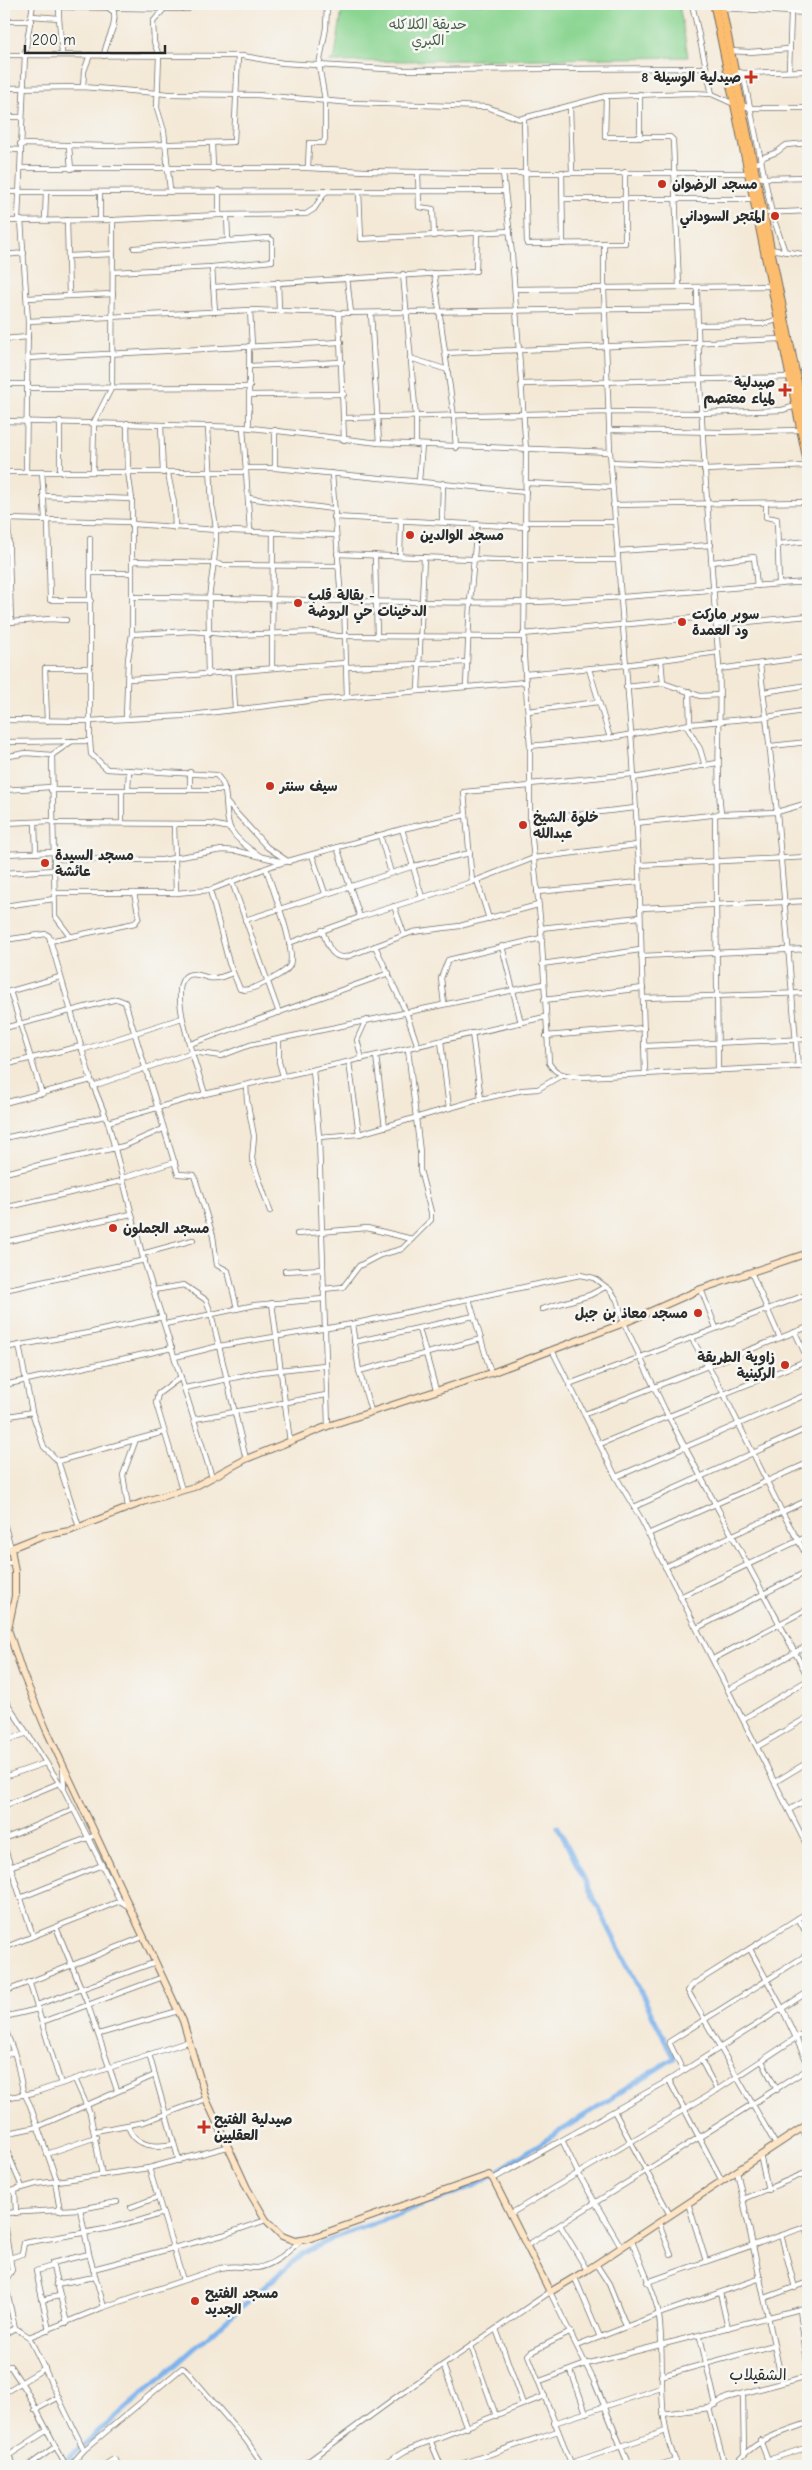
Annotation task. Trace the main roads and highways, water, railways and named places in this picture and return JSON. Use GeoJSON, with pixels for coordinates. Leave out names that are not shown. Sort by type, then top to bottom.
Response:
{"type":"FeatureCollection","features":[{"type":"Feature","properties":{"kind":"main road"},"geometry":{"type":"LineString","coordinates":[[714,4],[751,174],[762,213],[771,286],[781,319],[782,339],[790,377],[802,405],[800,430],[808,466]]}},
{"type":"Feature","properties":{"kind":"main road"},"geometry":{"type":"LineString","coordinates":[[721,6],[734,71],[737,104],[756,161],[751,174],[753,199],[808,434]]}},
{"type":"Feature","properties":{"kind":"waterway"},"geometry":{"type":"LineString","coordinates":[[60,2466],[302,2254],[331,2239],[474,2186],[674,2058],[558,1827]]}},
{"type":"Feature","properties":{"kind":"place","name":"صيدلية الوسيلة 8"},"geometry":{"type":"Point","coordinates":[751,77]}},
{"type":"Feature","properties":{"kind":"place","name":"مسجد الرضوان"},"geometry":{"type":"Point","coordinates":[662,184]}},
{"type":"Feature","properties":{"kind":"place","name":"المتجر السوداني"},"geometry":{"type":"Point","coordinates":[775,216]}},
{"type":"Feature","properties":{"kind":"place","name":"صيدلية لمياء معتصم"},"geometry":{"type":"Point","coordinates":[785,390]}},
{"type":"Feature","properties":{"kind":"place","name":"مسجد الوالدين"},"geometry":{"type":"Point","coordinates":[410,535]}},
{"type":"Feature","properties":{"kind":"place","name":"بقالة قلب - الدخينات حي الروضة"},"geometry":{"type":"Point","coordinates":[298,603]}},
{"type":"Feature","properties":{"kind":"place","name":"سوبر ماركت ود العمدة"},"geometry":{"type":"Point","coordinates":[682,622]}},
{"type":"Feature","properties":{"kind":"place","name":"سيف سنتر"},"geometry":{"type":"Point","coordinates":[270,786]}},
{"type":"Feature","properties":{"kind":"place","name":"خلوة الشيخ عبدالله"},"geometry":{"type":"Point","coordinates":[523,825]}},
{"type":"Feature","properties":{"kind":"place","name":"مسجد السيدة عائشة"},"geometry":{"type":"Point","coordinates":[45,863]}},
{"type":"Feature","properties":{"kind":"place","name":"مسجد الجملون"},"geometry":{"type":"Point","coordinates":[113,1228]}},
{"type":"Feature","properties":{"kind":"place","name":"مسجد معاذ بن جبل"},"geometry":{"type":"Point","coordinates":[698,1313]}},
{"type":"Feature","properties":{"kind":"place","name":"زاوية الطريقة الركينية"},"geometry":{"type":"Point","coordinates":[785,1365]}},
{"type":"Feature","properties":{"kind":"place","name":"صيدلية الفتيح العقليين"},"geometry":{"type":"Point","coordinates":[204,2127]}},
{"type":"Feature","properties":{"kind":"place","name":"مسجد الفتيح الجديد"},"geometry":{"type":"Point","coordinates":[195,2301]}},
{"type":"Feature","properties":{"kind":"district","name":"الشقيلاب"},"geometry":{"type":"Point","coordinates":[758,2374]}},
{"type":"Feature","properties":{"kind":"park label","name":"حديقة الكلاكله الكبري"},"geometry":{"type":"Point","coordinates":[428,32]}}]}
